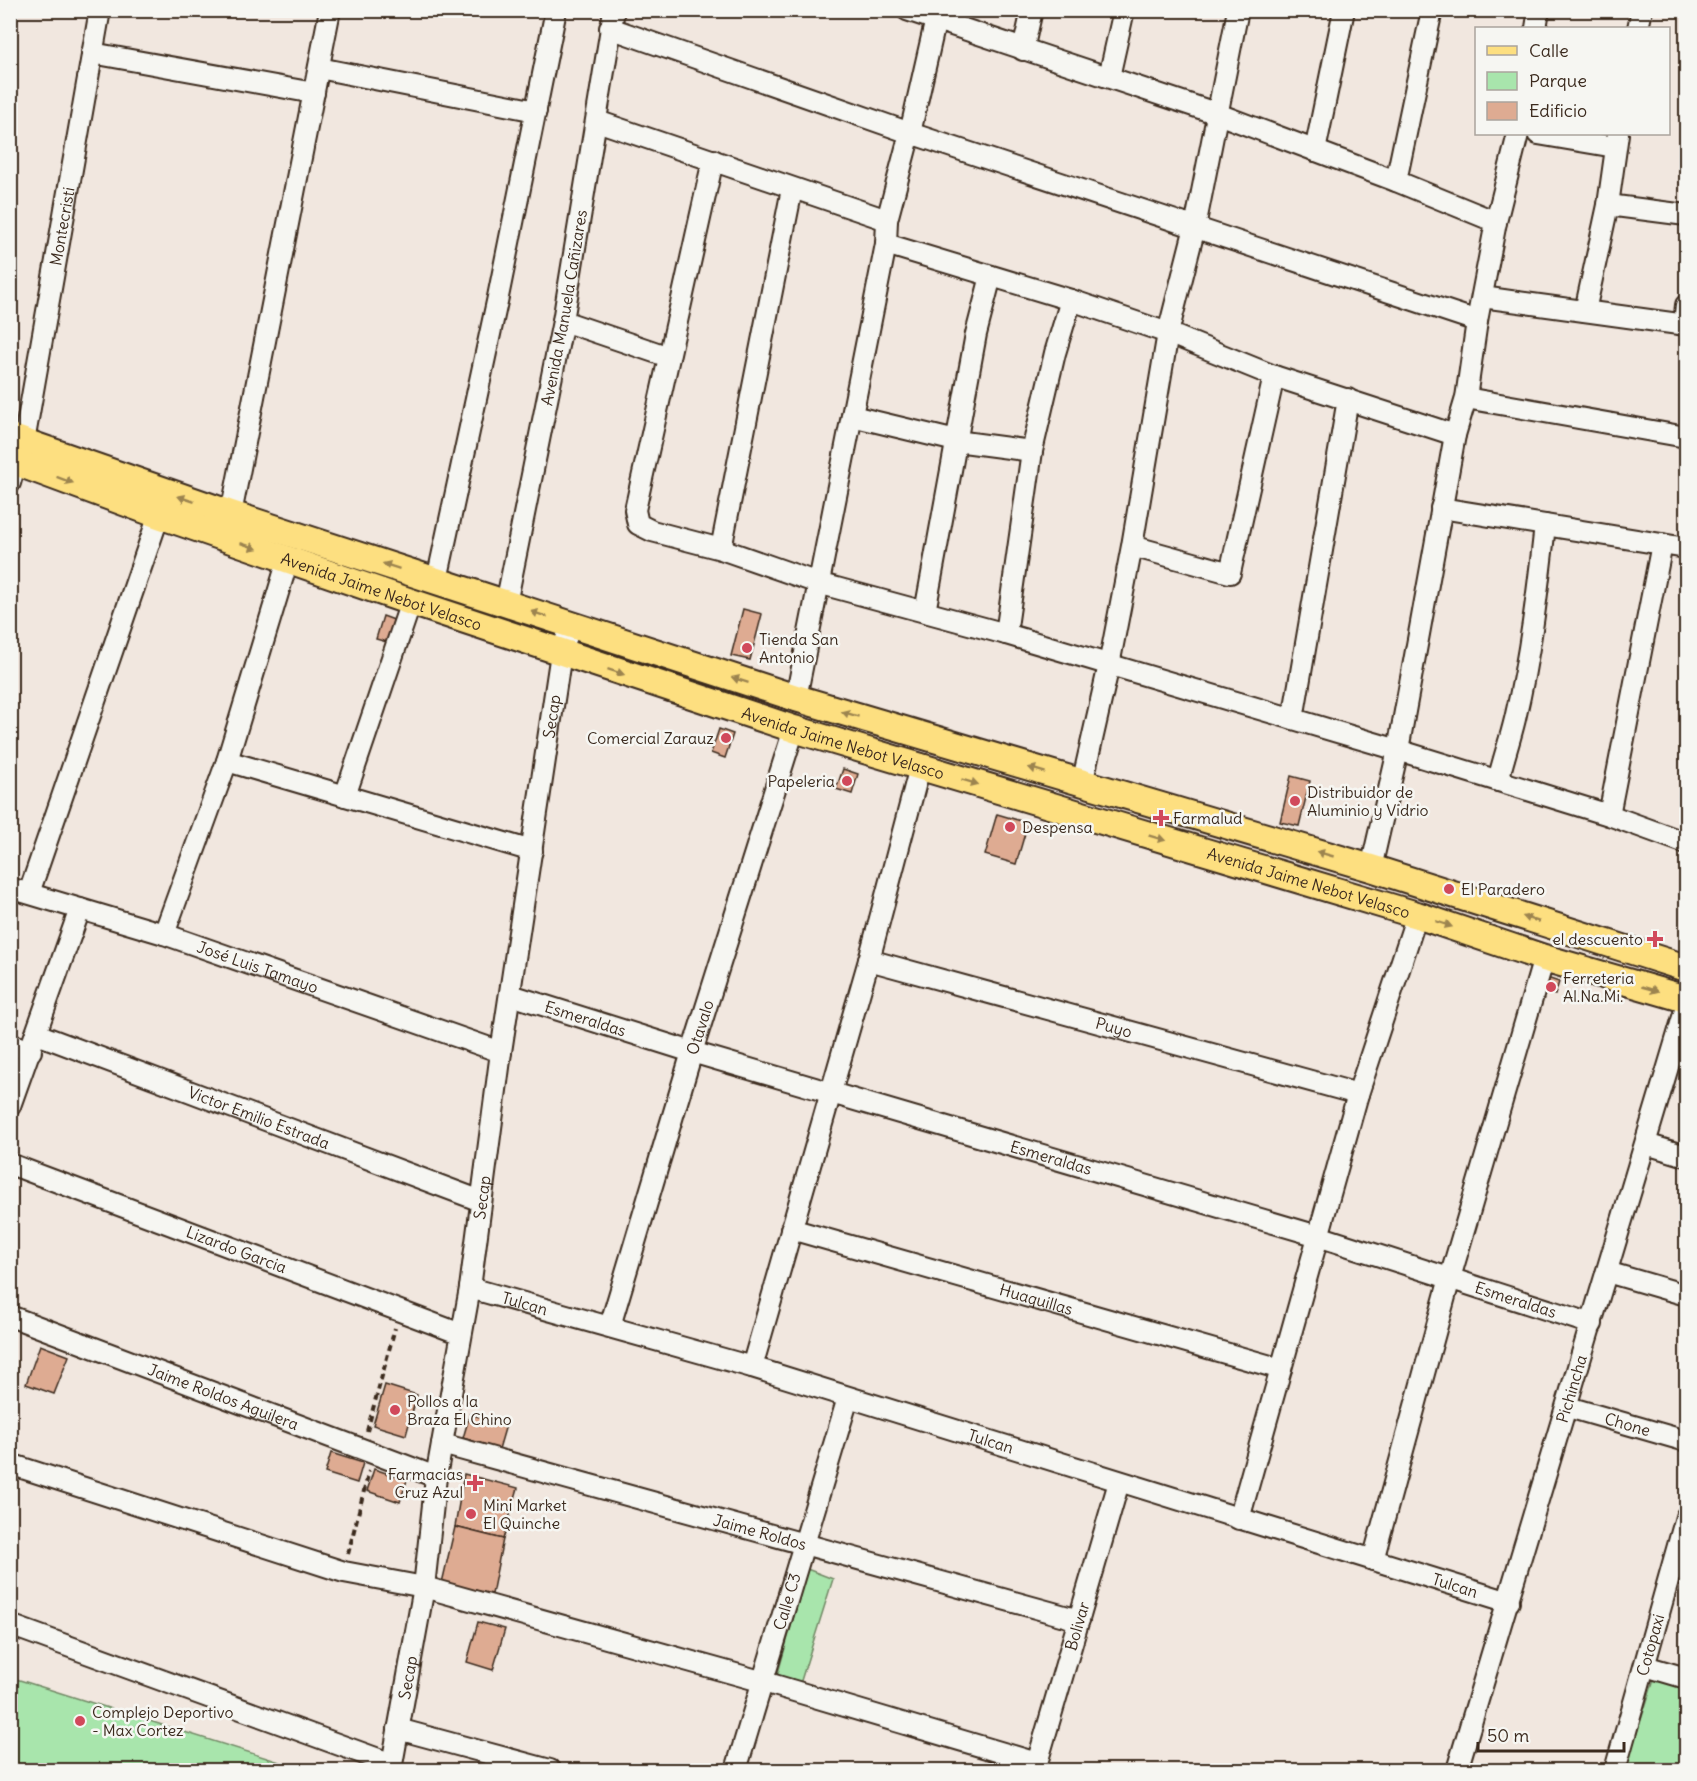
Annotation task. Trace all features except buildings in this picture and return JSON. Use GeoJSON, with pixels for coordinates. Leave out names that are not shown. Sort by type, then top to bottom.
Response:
{"type":"FeatureCollection","features":[{"type":"Feature","properties":{"kind":"main road","name":"Avenida Jaime Nebot Velasco"},"geometry":{"type":"LineString","coordinates":[[14,457],[231,514],[796,698],[1371,868],[1686,968]]}},
{"type":"Feature","properties":{"kind":"main road","name":"Avenida Jaime Nebot Velasco"},"geometry":{"type":"LineString","coordinates":[[14,457],[159,515],[288,560],[794,729],[1417,915],[1544,958],[1686,999]]}},
{"type":"Feature","properties":{"kind":"main road"},"geometry":{"type":"LineString","coordinates":[[456,617],[463,589]]}},
{"type":"Feature","properties":{"kind":"street","name":"Montecristi"},"geometry":{"type":"LineString","coordinates":[[14,457],[100,10]]}},
{"type":"Feature","properties":{"kind":"street"},"geometry":{"type":"LineString","coordinates":[[231,514],[330,10]]}},
{"type":"Feature","properties":{"kind":"street"},"geometry":{"type":"LineString","coordinates":[[437,580],[556,10]]}},
{"type":"Feature","properties":{"kind":"street"},"geometry":{"type":"LineString","coordinates":[[907,10],[937,16],[1023,50],[1218,114],[1396,181],[1496,222]]}},
{"type":"Feature","properties":{"kind":"street"},"geometry":{"type":"LineString","coordinates":[[1023,50],[1032,10]]}},
{"type":"Feature","properties":{"kind":"street"},"geometry":{"type":"LineString","coordinates":[[1109,77],[1124,10]]}},
{"type":"Feature","properties":{"kind":"street"},"geometry":{"type":"LineString","coordinates":[[1082,784],[1109,665],[1132,546],[1168,333],[1195,228],[1238,10]]}},
{"type":"Feature","properties":{"kind":"street"},"geometry":{"type":"LineString","coordinates":[[1315,151],[1344,10]]}},
{"type":"Feature","properties":{"kind":"street"},"geometry":{"type":"LineString","coordinates":[[1396,181],[1432,10]]}},
{"type":"Feature","properties":{"kind":"street"},"geometry":{"type":"LineString","coordinates":[[1536,27],[1539,10]]}},
{"type":"Feature","properties":{"kind":"street"},"geometry":{"type":"LineString","coordinates":[[1638,27],[1642,10]]}},
{"type":"Feature","properties":{"kind":"street"},"geometry":{"type":"LineString","coordinates":[[796,698],[886,244],[887,219],[937,16]]}},
{"type":"Feature","properties":{"kind":"street"},"geometry":{"type":"LineString","coordinates":[[612,19],[910,133],[1477,321]]}},
{"type":"Feature","properties":{"kind":"street","name":"Avenida Manuela Cañizares"},"geometry":{"type":"LineString","coordinates":[[506,604],[563,321],[612,19]]}},
{"type":"Feature","properties":{"kind":"street"},"geometry":{"type":"LineString","coordinates":[[92,53],[314,93]]}},
{"type":"Feature","properties":{"kind":"street"},"geometry":{"type":"LineString","coordinates":[[319,68],[536,111]]}},
{"type":"Feature","properties":{"kind":"street"},"geometry":{"type":"LineString","coordinates":[[597,121],[792,189],[887,219]]}},
{"type":"Feature","properties":{"kind":"street"},"geometry":{"type":"LineString","coordinates":[[1371,868],[1398,750],[1441,507],[1455,435],[1466,398],[1477,321],[1496,222],[1518,135]]}},
{"type":"Feature","properties":{"kind":"street"},"geometry":{"type":"LineString","coordinates":[[1551,135],[1617,140],[1608,205],[1585,311]]}},
{"type":"Feature","properties":{"kind":"street"},"geometry":{"type":"LineString","coordinates":[[713,160],[635,510],[638,524],[652,531],[721,549],[818,583],[1006,634],[1398,750],[1609,815],[1686,843]]}},
{"type":"Feature","properties":{"kind":"street"},"geometry":{"type":"LineString","coordinates":[[721,549],[792,189]]}},
{"type":"Feature","properties":{"kind":"street"},"geometry":{"type":"LineString","coordinates":[[1608,205],[1686,215]]}},
{"type":"Feature","properties":{"kind":"street"},"geometry":{"type":"LineString","coordinates":[[886,244],[1071,300],[1168,333],[1274,375],[1455,435]]}},
{"type":"Feature","properties":{"kind":"street"},"geometry":{"type":"LineString","coordinates":[[925,612],[976,334],[991,276]]}},
{"type":"Feature","properties":{"kind":"street"},"geometry":{"type":"LineString","coordinates":[[1482,297],[1585,311],[1686,318]]}},
{"type":"Feature","properties":{"kind":"street"},"geometry":{"type":"LineString","coordinates":[[1006,634],[1032,451],[1055,353],[1071,300]]}},
{"type":"Feature","properties":{"kind":"street"},"geometry":{"type":"LineString","coordinates":[[563,321],[669,357]]}},
{"type":"Feature","properties":{"kind":"street"},"geometry":{"type":"LineString","coordinates":[[1132,546],[1230,573],[1274,375]]}},
{"type":"Feature","properties":{"kind":"street"},"geometry":{"type":"LineString","coordinates":[[1466,398],[1686,437]]}},
{"type":"Feature","properties":{"kind":"street"},"geometry":{"type":"LineString","coordinates":[[1293,719],[1348,399]]}},
{"type":"Feature","properties":{"kind":"street"},"geometry":{"type":"LineString","coordinates":[[852,416],[956,441],[1032,451]]}},
{"type":"Feature","properties":{"kind":"street"},"geometry":{"type":"LineString","coordinates":[[1441,507],[1686,548]]}},
{"type":"Feature","properties":{"kind":"street"},"geometry":{"type":"LineString","coordinates":[[20,890],[159,515]]}},
{"type":"Feature","properties":{"kind":"street"},"geometry":{"type":"LineString","coordinates":[[1498,781],[1515,718],[1525,666],[1538,590],[1545,525]]}},
{"type":"Feature","properties":{"kind":"street"},"geometry":{"type":"LineString","coordinates":[[1609,815],[1662,544]]}},
{"type":"Feature","properties":{"kind":"street"},"geometry":{"type":"LineString","coordinates":[[164,934],[227,761],[288,560]]}},
{"type":"Feature","properties":{"kind":"street"},"geometry":{"type":"LineString","coordinates":[[345,796],[411,602]]}},
{"type":"Feature","properties":{"kind":"street","name":"Secap"},"geometry":{"type":"LineString","coordinates":[[392,1767],[424,1587],[436,1477],[470,1288],[501,1052],[561,653],[571,625]]}},
{"type":"Feature","properties":{"kind":"street","name":"Otavalo"},"geometry":{"type":"LineString","coordinates":[[610,1326],[692,1052],[794,729]]}},
{"type":"Feature","properties":{"kind":"street"},"geometry":{"type":"LineString","coordinates":[[227,761],[532,851]]}},
{"type":"Feature","properties":{"kind":"street"},"geometry":{"type":"LineString","coordinates":[[752,1367],[869,960],[920,767]]}},
{"type":"Feature","properties":{"kind":"street","name":"José Luis Tamayo"},"geometry":{"type":"LineString","coordinates":[[20,890],[164,934],[501,1052]]}},
{"type":"Feature","properties":{"kind":"street"},"geometry":{"type":"LineString","coordinates":[[10,1106],[80,909]]}},
{"type":"Feature","properties":{"kind":"street"},"geometry":{"type":"LineString","coordinates":[[1239,1519],[1358,1094],[1417,915]]}},
{"type":"Feature","properties":{"kind":"street"},"geometry":{"type":"LineString","coordinates":[[1373,1560],[1450,1278],[1544,958]]}},
{"type":"Feature","properties":{"kind":"street","name":"Puyo"},"geometry":{"type":"LineString","coordinates":[[869,960],[1358,1094]]}},
{"type":"Feature","properties":{"kind":"street","name":"Esmeraldas"},"geometry":{"type":"LineString","coordinates":[[511,995],[692,1052],[1318,1236],[1592,1324]]}},
{"type":"Feature","properties":{"kind":"street","name":"Pichincha"},"geometry":{"type":"LineString","coordinates":[[1457,1770],[1568,1407],[1686,1007]]}},
{"type":"Feature","properties":{"kind":"street","name":"Victor Emilio Estrada"},"geometry":{"type":"LineString","coordinates":[[10,1044],[34,1043],[481,1202]]}},
{"type":"Feature","properties":{"kind":"street"},"geometry":{"type":"LineString","coordinates":[[1646,1144],[1686,1156]]}},
{"type":"Feature","properties":{"kind":"street","name":"Lizardo Garcia"},"geometry":{"type":"LineString","coordinates":[[10,1164],[461,1334]]}},
{"type":"Feature","properties":{"kind":"street","name":"Huaquillas"},"geometry":{"type":"LineString","coordinates":[[791,1229],[1281,1369]]}},
{"type":"Feature","properties":{"kind":"street"},"geometry":{"type":"LineString","coordinates":[[1607,1272],[1686,1295]]}},
{"type":"Feature","properties":{"kind":"street","name":"Tulcan"},"geometry":{"type":"LineString","coordinates":[[470,1288],[752,1367],[1509,1602]]}},
{"type":"Feature","properties":{"kind":"street","name":"Jaime Roldos Aguilera"},"geometry":{"type":"LineString","coordinates":[[10,1316],[436,1477]]}},
{"type":"Feature","properties":{"kind":"street","name":"Calle C3"},"geometry":{"type":"LineString","coordinates":[[736,1770],[848,1398]]}},
{"type":"Feature","properties":{"kind":"street","name":"Chone"},"geometry":{"type":"LineString","coordinates":[[1568,1407],[1686,1442]]}},
{"type":"Feature","properties":{"kind":"street","name":"Jaime Roldos"},"geometry":{"type":"LineString","coordinates":[[442,1444],[1079,1620]]}},
{"type":"Feature","properties":{"kind":"street"},"geometry":{"type":"LineString","coordinates":[[10,1464],[344,1572],[424,1587],[764,1682],[1036,1767]]}},
{"type":"Feature","properties":{"kind":"street","name":"Bolivar"},"geometry":{"type":"LineString","coordinates":[[1036,1767],[1119,1482]]}},
{"type":"Feature","properties":{"kind":"street","name":"Cotopaxi"},"geometry":{"type":"LineString","coordinates":[[1615,1770],[1686,1517]]}},
{"type":"Feature","properties":{"kind":"street"},"geometry":{"type":"LineString","coordinates":[[10,1625],[392,1767]]}},
{"type":"Feature","properties":{"kind":"street"},"geometry":{"type":"LineString","coordinates":[[1645,1666],[1686,1678]]}},
{"type":"Feature","properties":{"kind":"street"},"geometry":{"type":"LineString","coordinates":[[398,1729],[550,1770]]}},
{"type":"Feature","properties":{"kind":"path"},"geometry":{"type":"LineString","coordinates":[[344,1572],[368,1451],[400,1311]]}},
{"type":"Feature","properties":{"kind":"green space"},"geometry":{"type":"Polygon","coordinates":[[[807,1569],[833,1579],[799,1687],[776,1680],[807,1569]]]}},
{"type":"Feature","properties":{"kind":"green space","name":"Complejo Deportivo - Max Cortez"},"geometry":{"type":"Polygon","coordinates":[[[10,1677],[289,1765],[287,1770],[11,1770],[10,1677]]]}},
{"type":"Feature","properties":{"kind":"green space"},"geometry":{"type":"Polygon","coordinates":[[[1654,1679],[1686,1689],[1686,1770],[1625,1770],[1654,1679]]]}},
{"type":"Feature","properties":{"kind":"place","name":"Tienda San Antonio"},"geometry":{"type":"Point","coordinates":[747,648]}},
{"type":"Feature","properties":{"kind":"place","name":"Comercial Zarauz"},"geometry":{"type":"Point","coordinates":[726,738]}},
{"type":"Feature","properties":{"kind":"place","name":"Papeleria"},"geometry":{"type":"Point","coordinates":[847,781]}},
{"type":"Feature","properties":{"kind":"place","name":"Distribuidor de Aluminio y Vidrio"},"geometry":{"type":"Point","coordinates":[1295,801]}},
{"type":"Feature","properties":{"kind":"place","name":"Farmalud"},"geometry":{"type":"Point","coordinates":[1161,818]}},
{"type":"Feature","properties":{"kind":"place","name":"Despensa"},"geometry":{"type":"Point","coordinates":[1010,827]}},
{"type":"Feature","properties":{"kind":"place","name":"El Paradero"},"geometry":{"type":"Point","coordinates":[1449,889]}},
{"type":"Feature","properties":{"kind":"place","name":"el descuento"},"geometry":{"type":"Point","coordinates":[1655,939]}},
{"type":"Feature","properties":{"kind":"place","name":"Ferreteria Al.Na.Mi."},"geometry":{"type":"Point","coordinates":[1551,987]}},
{"type":"Feature","properties":{"kind":"place","name":"Pollos a la Braza El Chino"},"geometry":{"type":"Point","coordinates":[395,1410]}},
{"type":"Feature","properties":{"kind":"place","name":"Farmacias Cruz Azul"},"geometry":{"type":"Point","coordinates":[475,1483]}},
{"type":"Feature","properties":{"kind":"place","name":"Mini Market El Quinche"},"geometry":{"type":"Point","coordinates":[471,1514]}},
{"type":"Feature","properties":{"kind":"place","name":"Complejo Deportivo - Max Cortez"},"geometry":{"type":"Point","coordinates":[80,1721]}}]}
